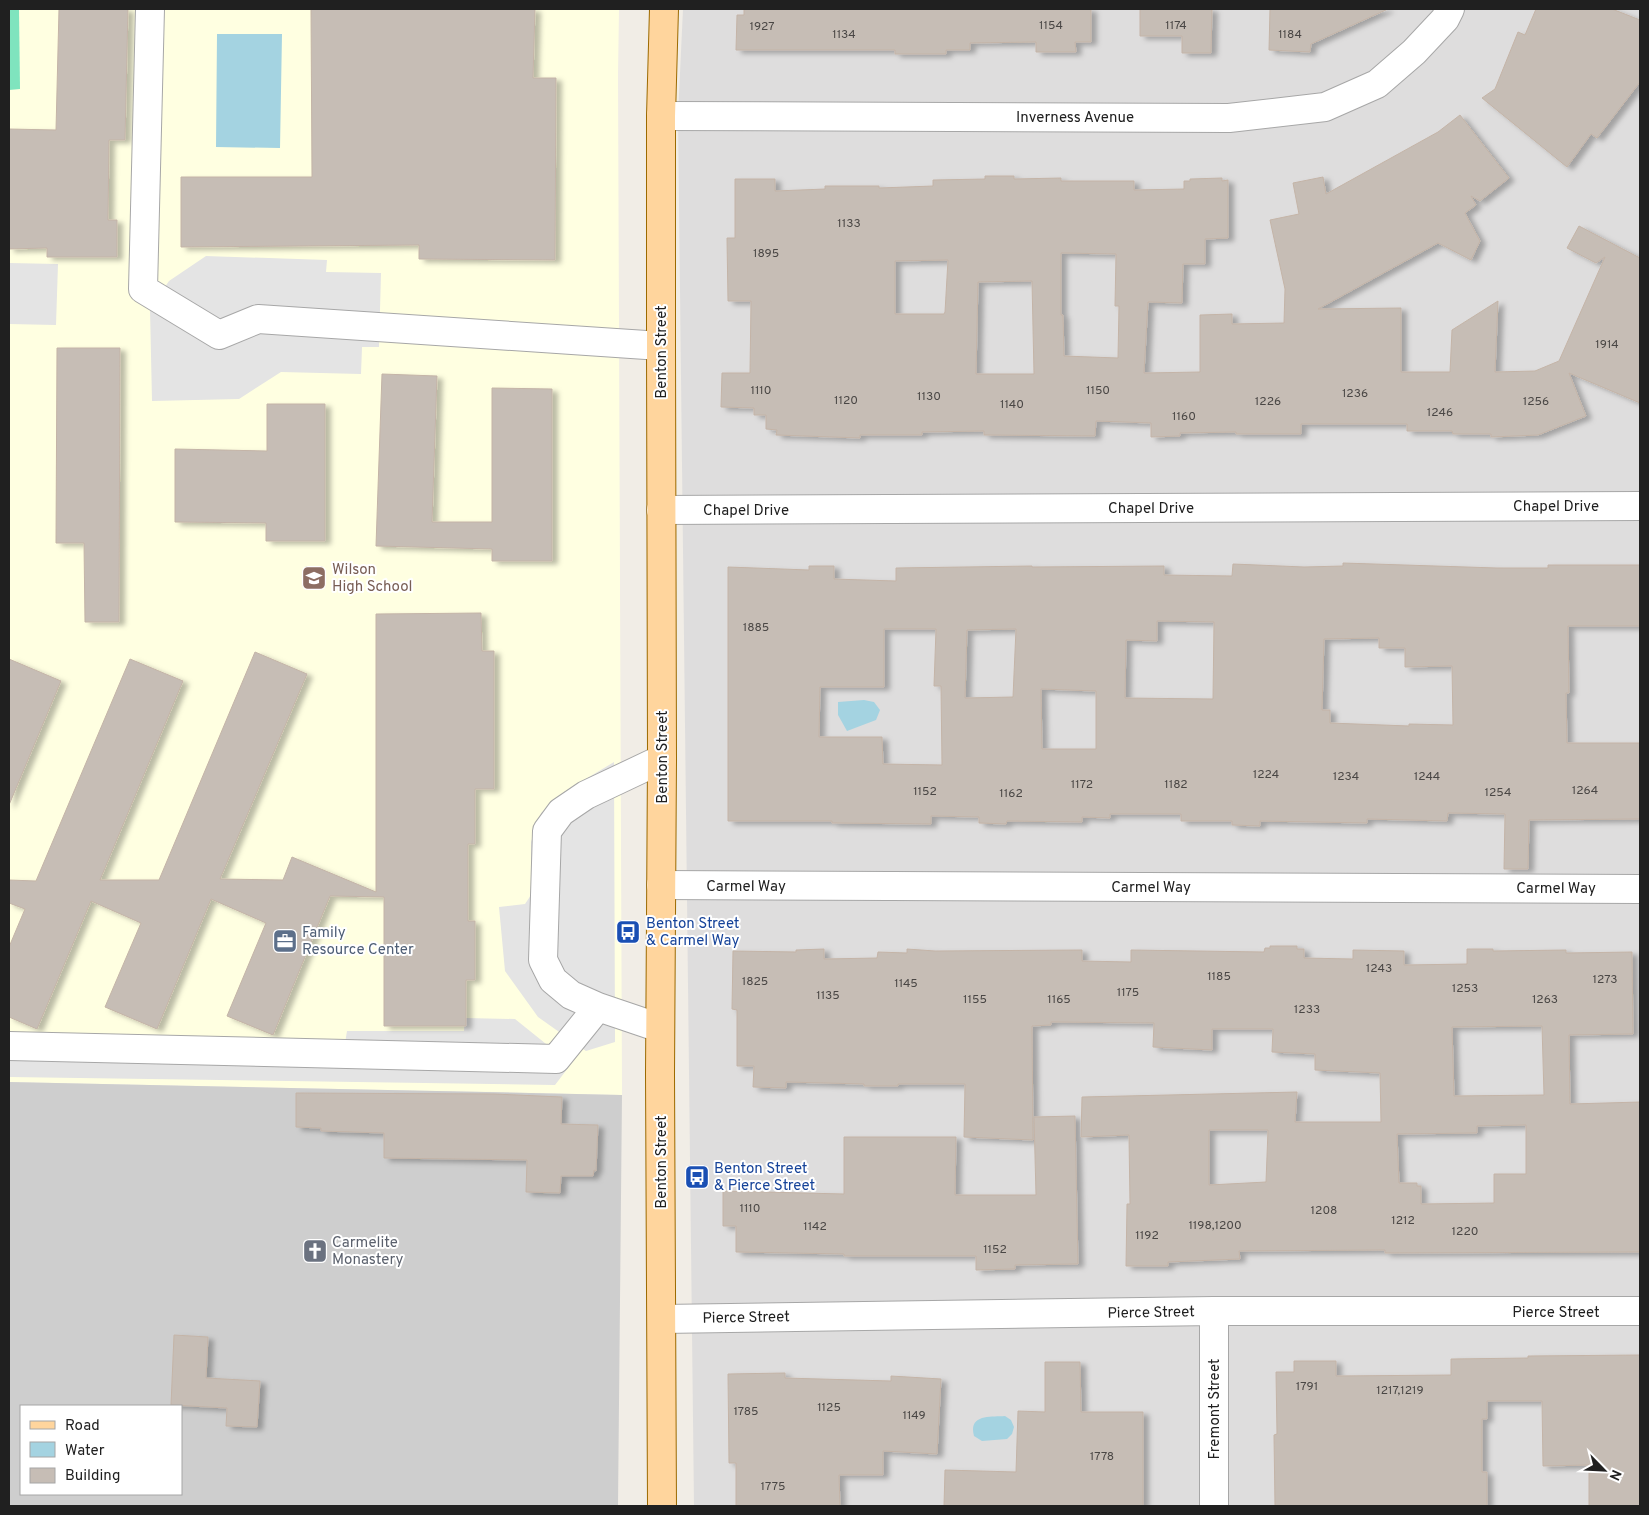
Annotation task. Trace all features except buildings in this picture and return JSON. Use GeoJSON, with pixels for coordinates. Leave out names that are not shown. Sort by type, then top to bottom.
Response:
{"type":"FeatureCollection","features":[{"type":"Feature","properties":{"kind":"main road","name":"Benton Street"},"geometry":{"type":"LineString","coordinates":[[662,1506],[660,1028],[662,759],[661,116],[664,9]]}},
{"type":"Feature","properties":{"kind":"street"},"geometry":{"type":"LineString","coordinates":[[150,9],[143,289],[219,335],[258,319],[569,342],[661,346]]}},
{"type":"Feature","properties":{"kind":"street","name":"Inverness Avenue"},"geometry":{"type":"LineString","coordinates":[[661,116],[1229,118],[1325,107],[1377,84],[1414,52],[1445,18],[1450,9]]}},
{"type":"Feature","properties":{"kind":"street","name":"Chapel Drive"},"geometry":{"type":"LineString","coordinates":[[661,510],[1640,506]]}},
{"type":"Feature","properties":{"kind":"street"},"geometry":{"type":"LineString","coordinates":[[660,1028],[598,1007],[571,995],[553,980],[543,960],[547,831],[561,812],[586,795],[662,759]]}},
{"type":"Feature","properties":{"kind":"street","name":"Carmel Way"},"geometry":{"type":"LineString","coordinates":[[661,886],[1640,889]]}},
{"type":"Feature","properties":{"kind":"street"},"geometry":{"type":"LineString","coordinates":[[9,1046],[556,1059],[598,1007]]}},
{"type":"Feature","properties":{"kind":"street","name":"Pierce Street"},"geometry":{"type":"LineString","coordinates":[[662,1319],[1214,1312],[1640,1312]]}},
{"type":"Feature","properties":{"kind":"street","name":"Fremont Street"},"geometry":{"type":"LineString","coordinates":[[1214,1312],[1214,1506]]}},
{"type":"Feature","properties":{"kind":"shaded area","name":"Wilson High School"},"geometry":{"type":"Polygon","coordinates":[[[9,9],[619,9],[622,1095],[9,1082],[9,9]]]}},
{"type":"Feature","properties":{"kind":"shaded area"},"geometry":{"type":"Polygon","coordinates":[[[683,9],[1640,9],[1640,1506],[694,1506],[678,116],[683,9]]]}},
{"type":"Feature","properties":{"kind":"shaded area"},"geometry":{"type":"Polygon","coordinates":[[[206,256],[327,260],[326,272],[381,273],[379,347],[362,347],[361,374],[281,372],[239,399],[152,401],[150,309],[169,281],[206,256]]]}},
{"type":"Feature","properties":{"kind":"shaded area"},"geometry":{"type":"Polygon","coordinates":[[[9,263],[58,264],[56,325],[9,324],[9,263]]]}},
{"type":"Feature","properties":{"kind":"shaded area"},"geometry":{"type":"Polygon","coordinates":[[[614,762],[615,1042],[586,1051],[538,1017],[505,971],[499,907],[525,904],[531,895],[531,842],[541,813],[564,792],[614,762]]]}},
{"type":"Feature","properties":{"kind":"shaded area"},"geometry":{"type":"Polygon","coordinates":[[[465,1018],[515,1019],[571,1064],[555,1085],[9,1077],[9,1039],[344,1049],[347,1031],[464,1031],[465,1018]]]}},
{"type":"Feature","properties":{"kind":"shaded area","name":"Carmelite Monastery"},"geometry":{"type":"Polygon","coordinates":[[[9,1082],[622,1095],[618,1506],[9,1506],[9,1082]]]}},
{"type":"Feature","properties":{"kind":"green space"},"geometry":{"type":"Polygon","coordinates":[[[9,9],[19,9],[20,89],[9,90],[9,9]]]}},
{"type":"Feature","properties":{"kind":"water"},"geometry":{"type":"Polygon","coordinates":[[[217,34],[282,34],[280,148],[216,147],[217,34]]]}},
{"type":"Feature","properties":{"kind":"water"},"geometry":{"type":"Polygon","coordinates":[[[864,700],[874,702],[880,710],[876,720],[847,731],[838,715],[838,702],[864,700]]]}},
{"type":"Feature","properties":{"kind":"water"},"geometry":{"type":"Polygon","coordinates":[[[1005,1416],[1011,1420],[1014,1427],[1012,1434],[1007,1439],[982,1441],[974,1436],[973,1429],[977,1420],[987,1417],[1005,1416]]]}},
{"type":"Feature","properties":{"kind":"place","name":"Wilson High School"},"geometry":{"type":"Point","coordinates":[314,578]}},
{"type":"Feature","properties":{"kind":"place","name":"Benton Street & Carmel Way"},"geometry":{"type":"Point","coordinates":[628,932]}},
{"type":"Feature","properties":{"kind":"place","name":"Family Resource Center"},"geometry":{"type":"Point","coordinates":[285,941]}},
{"type":"Feature","properties":{"kind":"place","name":"Benton Street & Pierce Street"},"geometry":{"type":"Point","coordinates":[697,1177]}},
{"type":"Feature","properties":{"kind":"place","name":"Carmelite Monastery"},"geometry":{"type":"Point","coordinates":[315,1251]}}]}
